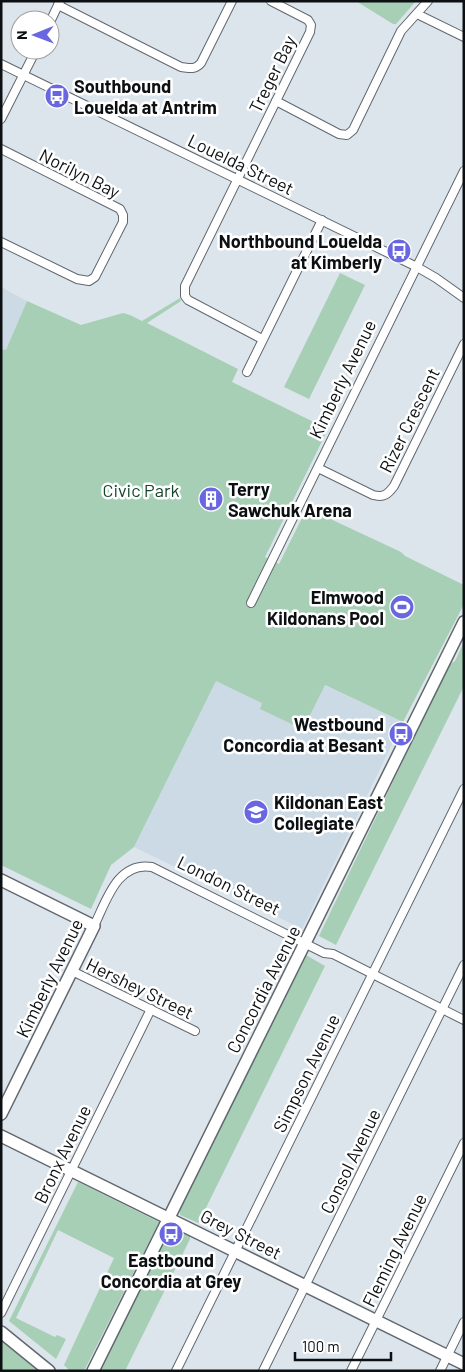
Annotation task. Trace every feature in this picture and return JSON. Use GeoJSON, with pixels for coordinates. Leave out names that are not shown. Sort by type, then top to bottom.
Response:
{"type":"FeatureCollection","features":[{"type":"Feature","properties":{"kind":"main road","name":"Concordia Avenue"},"geometry":{"type":"LineString","coordinates":[[93,1371],[464,622]]}},
{"type":"Feature","properties":{"kind":"main road"},"geometry":{"type":"LineString","coordinates":[[1,880],[94,926]]}},
{"type":"Feature","properties":{"kind":"main road","name":"Kimberly Avenue"},"geometry":{"type":"LineString","coordinates":[[1,1114],[94,926]]}},
{"type":"Feature","properties":{"kind":"main road","name":"Grey Street"},"geometry":{"type":"LineString","coordinates":[[1,1136],[464,1364]]}},
{"type":"Feature","properties":{"kind":"main road"},"geometry":{"type":"LineString","coordinates":[[1,1332],[49,1371]]}},
{"type":"Feature","properties":{"kind":"street"},"geometry":{"type":"LineString","coordinates":[[59,3],[182,67],[191,69],[197,68],[201,64],[232,1]]}},
{"type":"Feature","properties":{"kind":"street","name":"Treger Bay"},"geometry":{"type":"LineString","coordinates":[[262,338],[188,300],[184,292],[185,286],[310,32],[311,25],[308,20],[271,1]]}},
{"type":"Feature","properties":{"kind":"street"},"geometry":{"type":"LineString","coordinates":[[276,101],[339,134],[347,135],[353,130],[401,31],[428,1]]}},
{"type":"Feature","properties":{"kind":"street"},"geometry":{"type":"LineString","coordinates":[[417,14],[464,37]]}},
{"type":"Feature","properties":{"kind":"street"},"geometry":{"type":"LineString","coordinates":[[1,118],[31,60]]}},
{"type":"Feature","properties":{"kind":"street","name":"Louelda Street"},"geometry":{"type":"LineString","coordinates":[[1,64],[416,267],[436,278],[464,298]]}},
{"type":"Feature","properties":{"kind":"street","name":"Norilyn Bay"},"geometry":{"type":"LineString","coordinates":[[1,149],[120,209],[123,215],[123,222],[95,277],[89,281],[77,279],[1,242]]}},
{"type":"Feature","properties":{"kind":"street","name":"Kimberly Avenue"},"geometry":{"type":"LineString","coordinates":[[251,603],[464,171]]}},
{"type":"Feature","properties":{"kind":"street"},"geometry":{"type":"LineString","coordinates":[[247,372],[262,338],[322,220]]}},
{"type":"Feature","properties":{"kind":"street","name":"Rizer Crescent"},"geometry":{"type":"LineString","coordinates":[[318,468],[373,496],[388,495],[464,344]]}},
{"type":"Feature","properties":{"kind":"street","name":"Simpson Avenue"},"geometry":{"type":"LineString","coordinates":[[176,1371],[464,789]]}},
{"type":"Feature","properties":{"kind":"street","name":"London Street"},"geometry":{"type":"LineString","coordinates":[[115,884],[121,875],[126,872],[142,866],[152,867],[324,953],[333,954],[464,1020]]}},
{"type":"Feature","properties":{"kind":"street","name":"Kimberly Avenue"},"geometry":{"type":"LineString","coordinates":[[94,926],[115,884]]}},
{"type":"Feature","properties":{"kind":"street","name":"Consol Avenue"},"geometry":{"type":"LineString","coordinates":[[263,1371],[464,965]]}},
{"type":"Feature","properties":{"kind":"street","name":"Hershey Street"},"geometry":{"type":"LineString","coordinates":[[72,971],[195,1031]]}},
{"type":"Feature","properties":{"kind":"street","name":"Bronx Avenue"},"geometry":{"type":"LineString","coordinates":[[1,1313],[150,1009]]}},
{"type":"Feature","properties":{"kind":"street","name":"Fleming Avenue"},"geometry":{"type":"LineString","coordinates":[[352,1371],[464,1143]]}},
{"type":"Feature","properties":{"kind":"street"},"geometry":{"type":"LineString","coordinates":[[440,1371],[464,1322]]}},
{"type":"Feature","properties":{"kind":"shaded area"},"geometry":{"type":"Polygon","coordinates":[[[1,287],[27,301],[6,351],[1,349],[1,287]]]}},
{"type":"Feature","properties":{"kind":"shaded area","name":"Kildonan East Collegiate"},"geometry":{"type":"Polygon","coordinates":[[[216,681],[263,703],[261,707],[305,724],[324,685],[403,722],[302,929],[134,847],[216,681]]]}},
{"type":"Feature","properties":{"kind":"green space"},"geometry":{"type":"Polygon","coordinates":[[[356,1],[416,1],[396,24],[393,24],[356,1]]]}},
{"type":"Feature","properties":{"kind":"green space"},"geometry":{"type":"Polygon","coordinates":[[[340,273],[365,285],[309,399],[284,387],[340,273]]]}},
{"type":"Feature","properties":{"kind":"green space","name":"Civic Park"},"geometry":{"type":"Polygon","coordinates":[[[180,298],[181,301],[147,323],[238,369],[232,382],[328,429],[265,557],[279,564],[307,508],[401,552],[405,556],[464,585],[464,604],[403,722],[325,685],[305,725],[298,727],[260,709],[262,703],[216,681],[134,847],[111,865],[91,909],[1,865],[1,349],[6,350],[27,301],[81,325],[123,313],[142,321],[180,298]]]}},
{"type":"Feature","properties":{"kind":"green space"},"geometry":{"type":"Polygon","coordinates":[[[464,642],[464,686],[336,945],[319,936],[449,665],[455,661],[464,642]]]}},
{"type":"Feature","properties":{"kind":"green space"},"geometry":{"type":"Polygon","coordinates":[[[306,955],[325,966],[198,1223],[180,1215],[180,1208],[306,955]]]}},
{"type":"Feature","properties":{"kind":"green space"},"geometry":{"type":"Polygon","coordinates":[[[78,1182],[159,1222],[84,1371],[70,1371],[64,1365],[114,1258],[58,1230],[16,1318],[55,1337],[57,1335],[66,1339],[56,1359],[9,1321],[78,1182]]]}},
{"type":"Feature","properties":{"kind":"green space"},"geometry":{"type":"Polygon","coordinates":[[[176,1226],[190,1233],[190,1239],[125,1371],[99,1371],[168,1229],[176,1226]]]}},
{"type":"Feature","properties":{"kind":"green space"},"geometry":{"type":"Polygon","coordinates":[[[1,1340],[41,1371],[1,1371],[1,1340]]]}},
{"type":"Feature","properties":{"kind":"place","name":"Southbound Louelda at Antrim"},"geometry":{"type":"Point","coordinates":[57,96]}},
{"type":"Feature","properties":{"kind":"place","name":"Northbound Louelda at Kimberly"},"geometry":{"type":"Point","coordinates":[399,251]}},
{"type":"Feature","properties":{"kind":"place","name":"Terry Sawchuk Arena"},"geometry":{"type":"Point","coordinates":[211,499]}},
{"type":"Feature","properties":{"kind":"place","name":"Elmwood Kildonans Pool"},"geometry":{"type":"Point","coordinates":[402,607]}},
{"type":"Feature","properties":{"kind":"place","name":"Westbound Concordia at Besant"},"geometry":{"type":"Point","coordinates":[401,734]}},
{"type":"Feature","properties":{"kind":"place","name":"Kildonan East Collegiate"},"geometry":{"type":"Point","coordinates":[256,812]}},
{"type":"Feature","properties":{"kind":"place","name":"Eastbound Concordia at Grey"},"geometry":{"type":"Point","coordinates":[171,1234]}}]}
